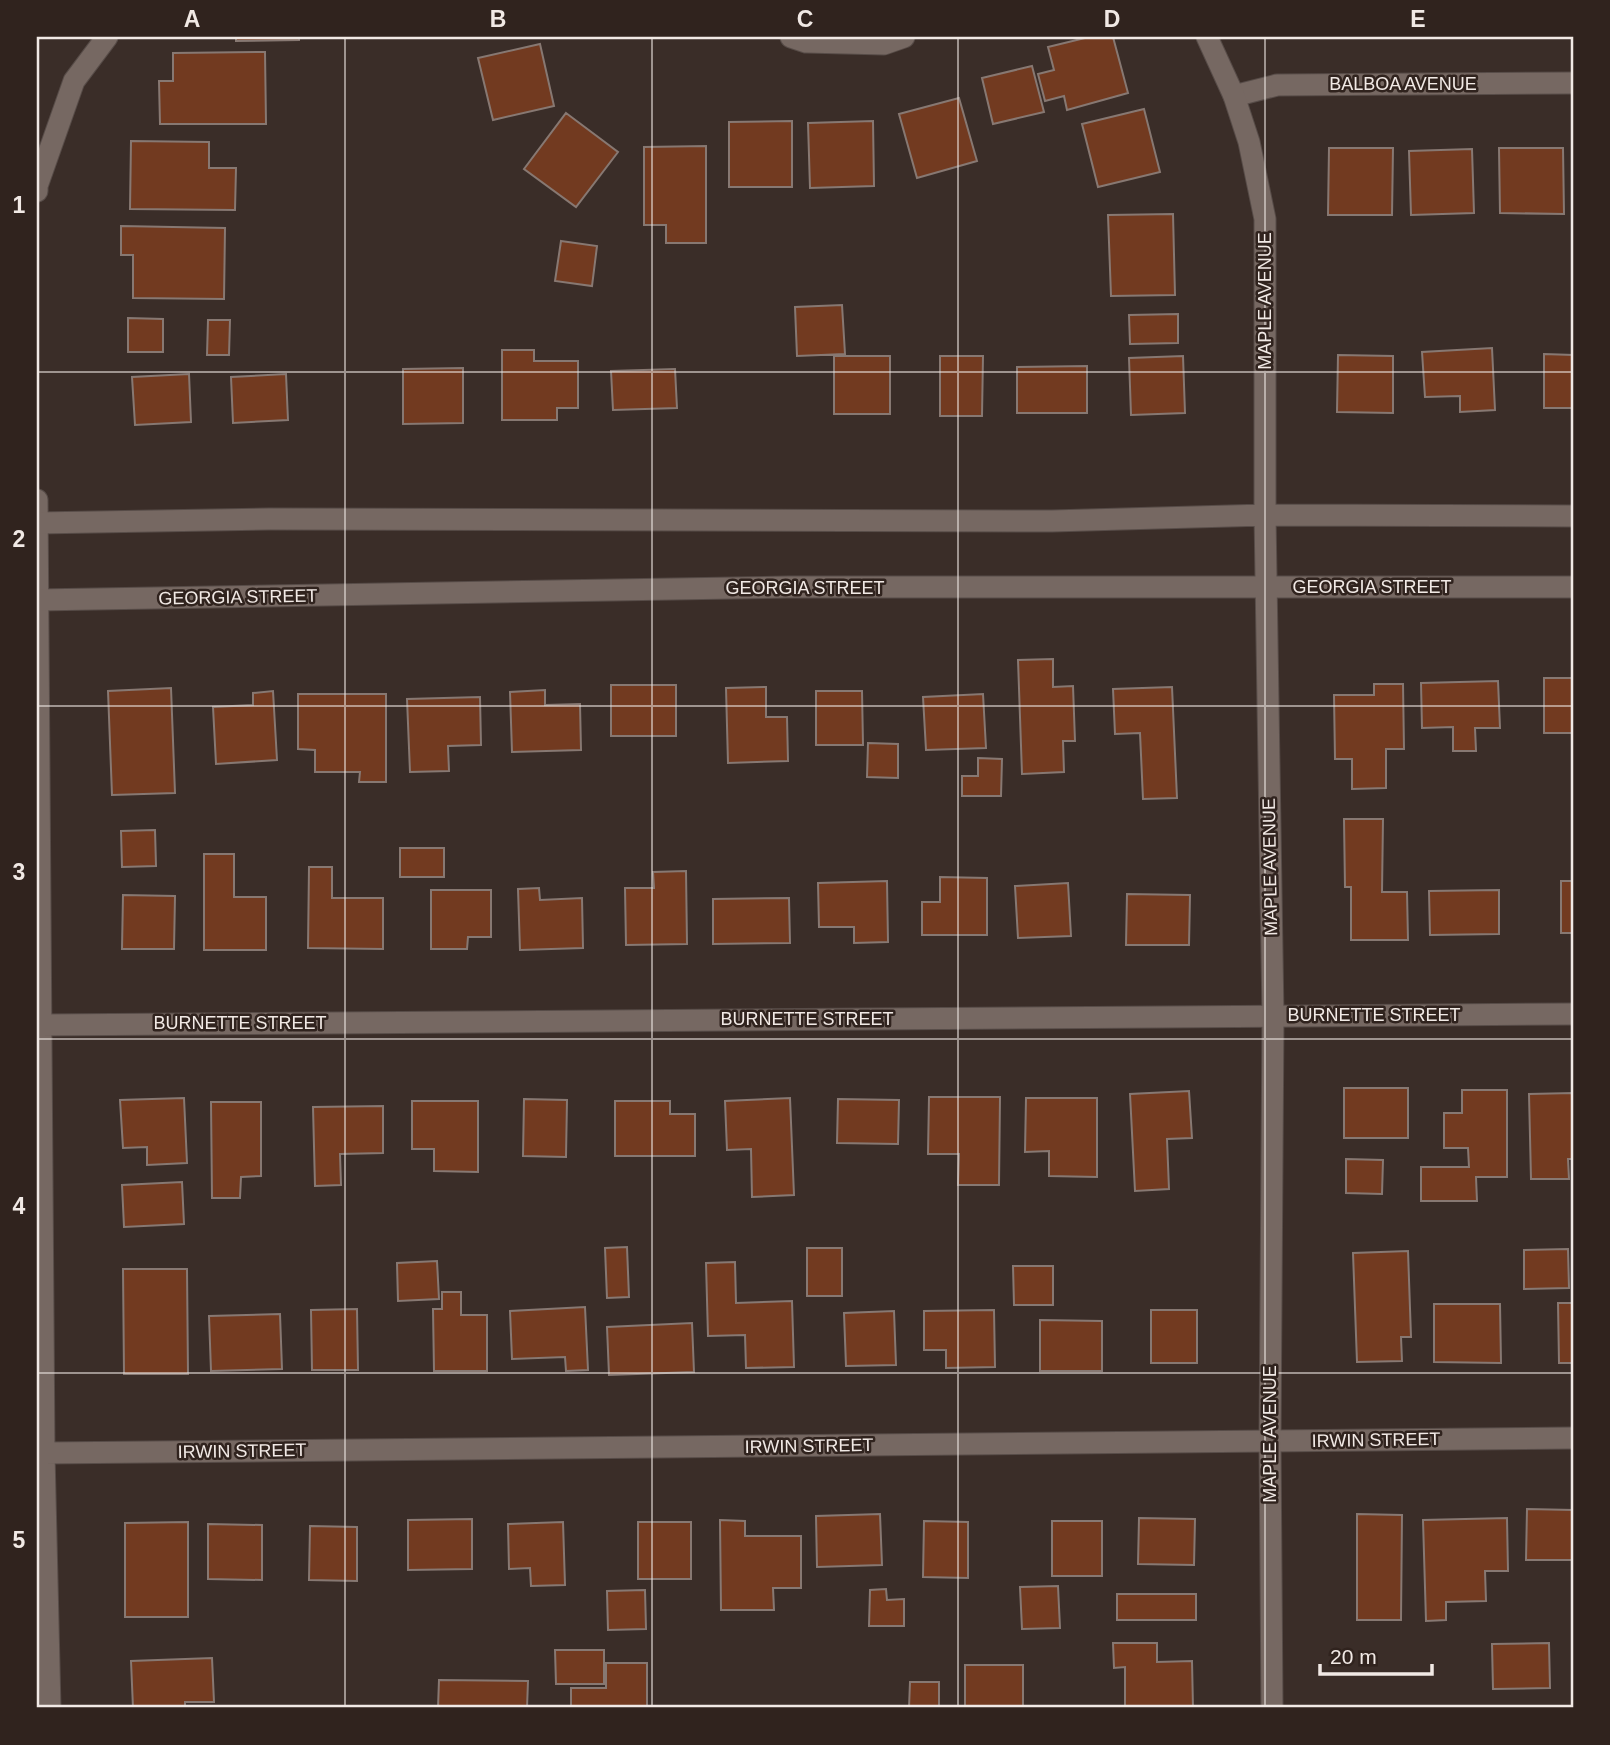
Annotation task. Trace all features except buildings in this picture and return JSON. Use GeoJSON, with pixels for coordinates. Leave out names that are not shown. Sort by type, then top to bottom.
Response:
{"type":"FeatureCollection","features":[{"type":"Feature","properties":{"kind":"street"},"geometry":{"type":"LineString","coordinates":[[37,191],[74,80],[107,37]]}},
{"type":"Feature","properties":{"kind":"street"},"geometry":{"type":"LineString","coordinates":[[791,37],[806,42],[884,44],[904,37]]}},
{"type":"Feature","properties":{"kind":"street","name":"MAPLE AVENUE"},"geometry":{"type":"LineString","coordinates":[[1207,37],[1234,96],[1249,142],[1265,219],[1265,515],[1272,1016],[1272,1708]]}},
{"type":"Feature","properties":{"kind":"street","name":"BALBOA AVENUE"},"geometry":{"type":"LineString","coordinates":[[1234,96],[1277,85],[1573,83]]}},
{"type":"Feature","properties":{"kind":"street"},"geometry":{"type":"LineString","coordinates":[[37,499],[44,1453],[50,1708]]}},
{"type":"Feature","properties":{"kind":"street"},"geometry":{"type":"LineString","coordinates":[[37,523],[269,519],[1052,521],[1265,515],[1573,516]]}},
{"type":"Feature","properties":{"kind":"street","name":"GEORGIA STREET"},"geometry":{"type":"LineString","coordinates":[[37,600],[788,587],[1573,587]]}},
{"type":"Feature","properties":{"kind":"street","name":"BURNETTE STREET"},"geometry":{"type":"LineString","coordinates":[[40,1025],[1573,1014]]}},
{"type":"Feature","properties":{"kind":"street","name":"IRWIN STREET"},"geometry":{"type":"LineString","coordinates":[[44,1453],[1573,1438]]}}]}
